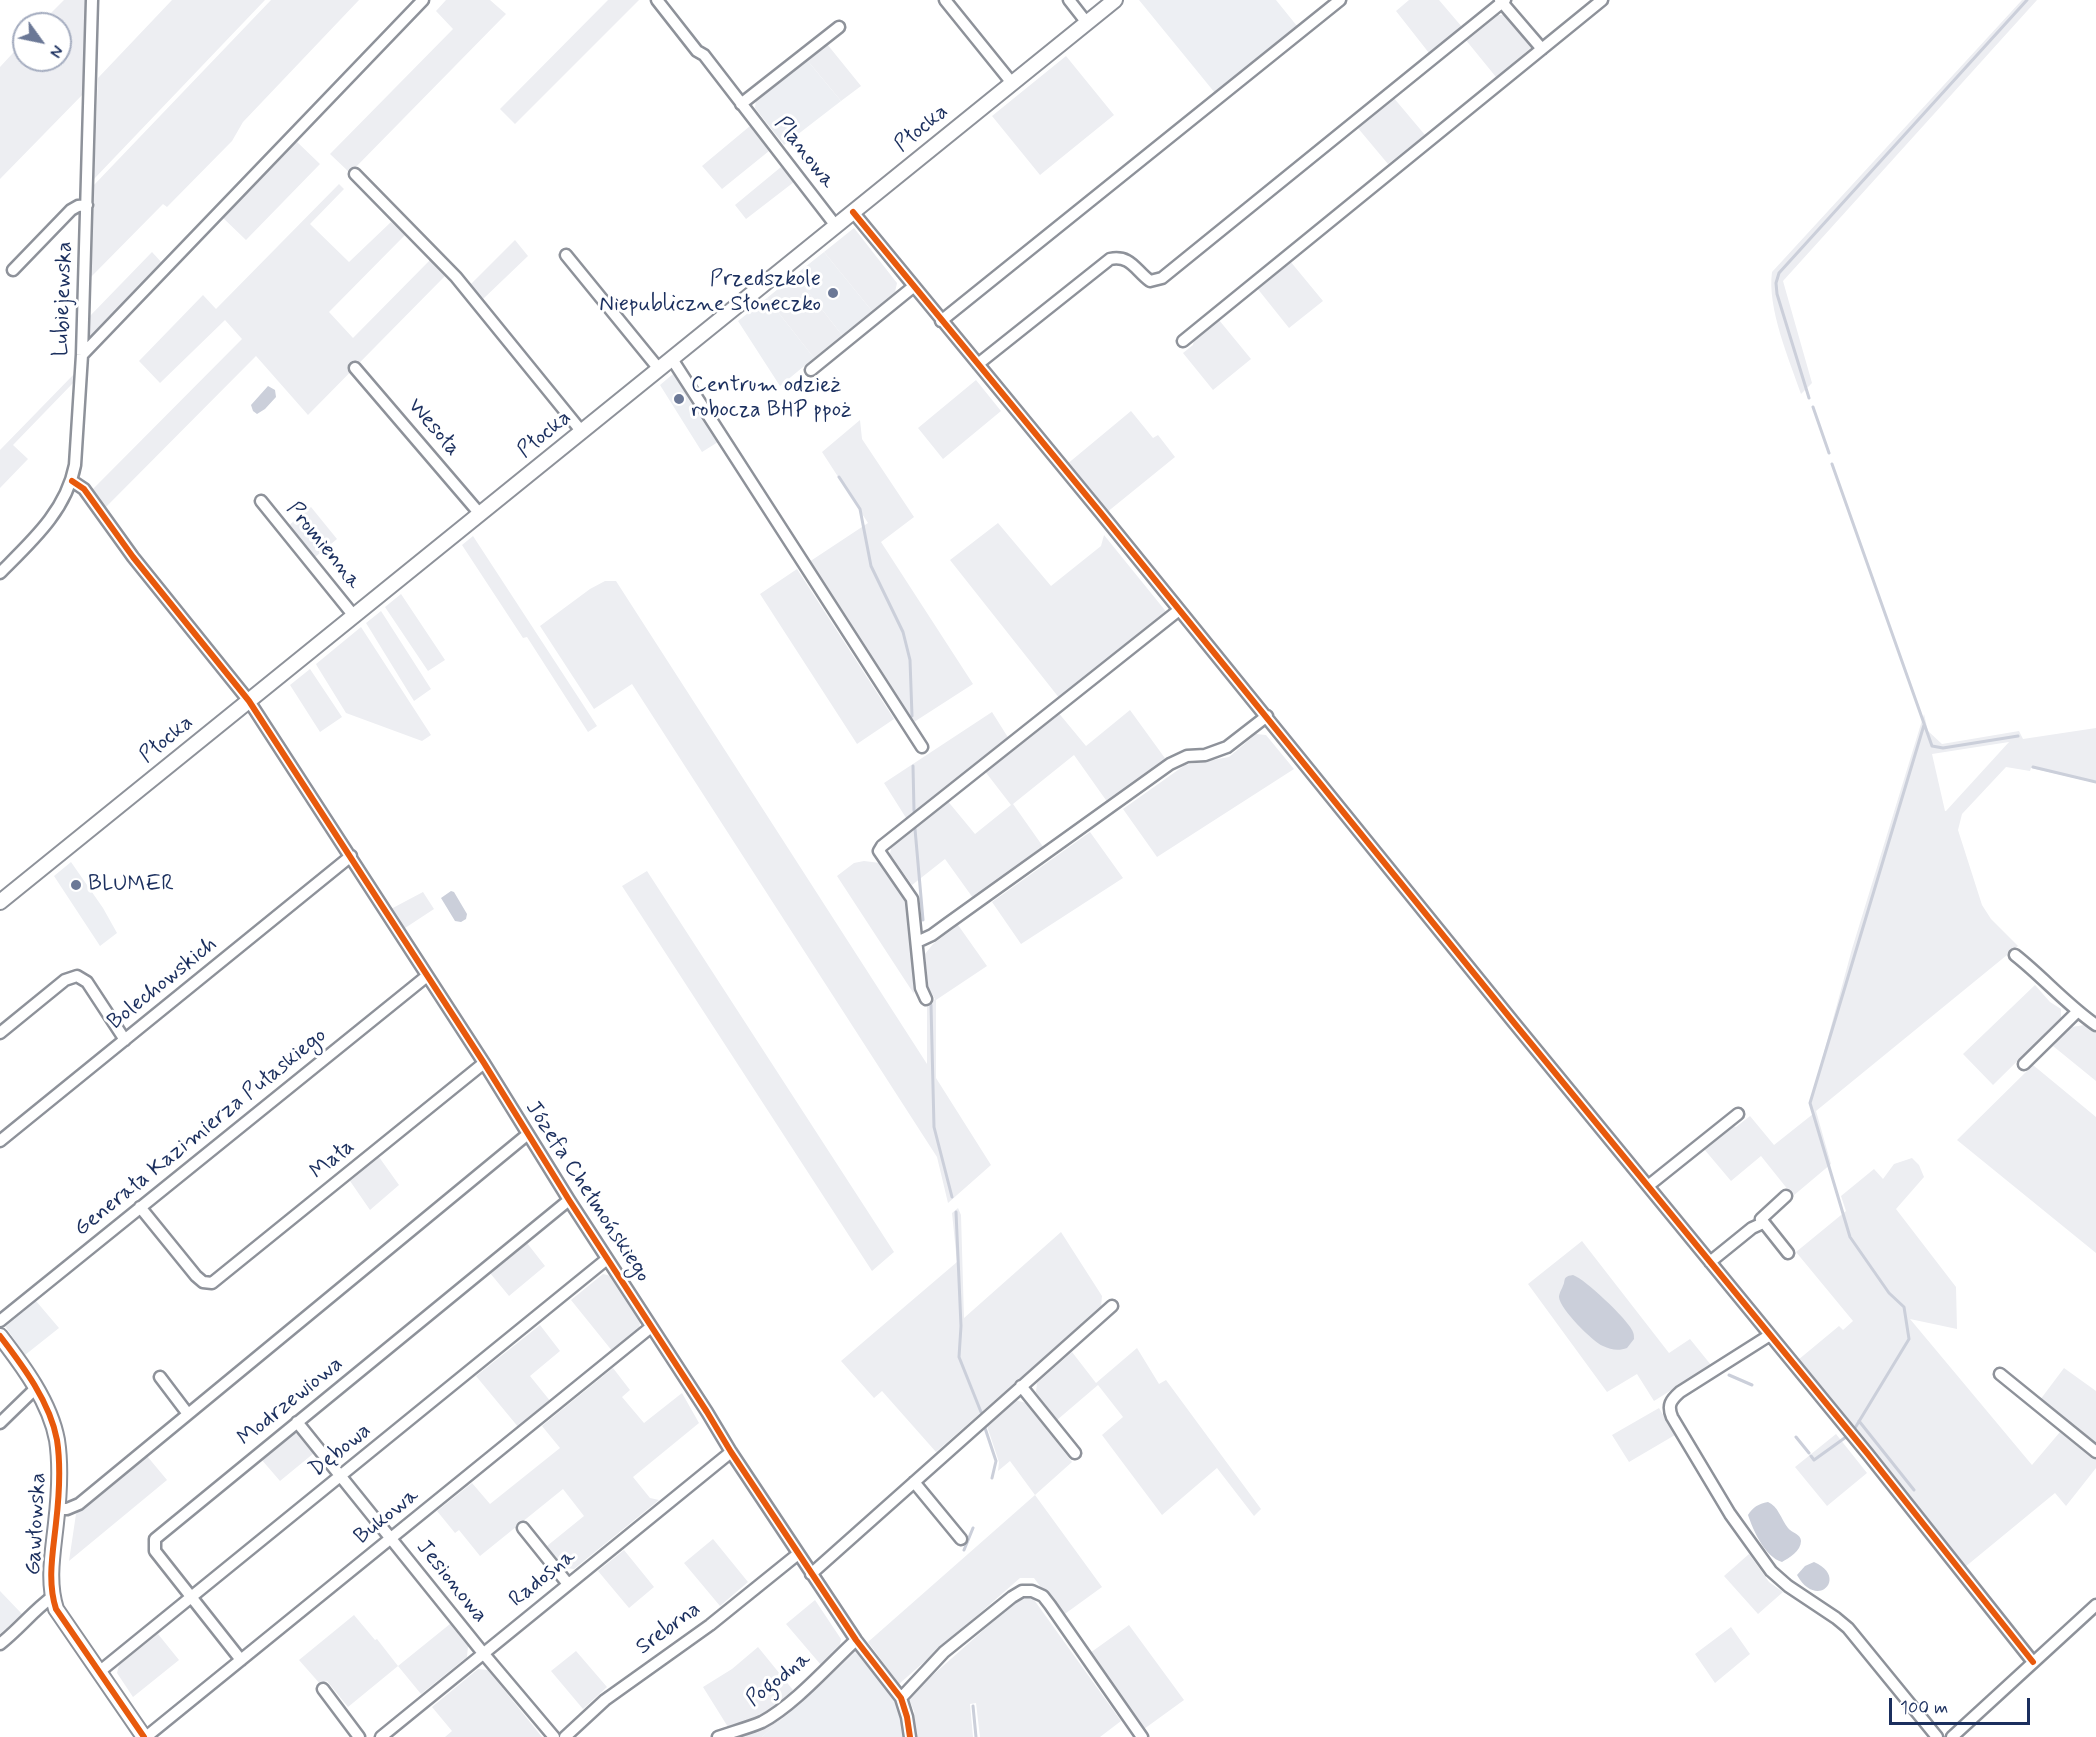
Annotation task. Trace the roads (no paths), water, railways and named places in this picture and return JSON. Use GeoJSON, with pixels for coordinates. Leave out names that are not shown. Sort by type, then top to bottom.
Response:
{"type":"FeatureCollection","features":[{"type":"Feature","properties":{"kind":"street","name":"Lubiejewska"},"geometry":{"type":"LineString","coordinates":[[0,573],[43,530],[62,502],[72,481],[77,451],[87,205],[92,0]]}},
{"type":"Feature","properties":{"kind":"street"},"geometry":{"type":"LineString","coordinates":[[82,355],[423,0]]}},
{"type":"Feature","properties":{"kind":"street","name":"Planowa"},"geometry":{"type":"LineString","coordinates":[[657,0],[697,51],[704,55],[836,226]]}},
{"type":"Feature","properties":{"kind":"street"},"geometry":{"type":"LineString","coordinates":[[945,0],[1012,83]]}},
{"type":"Feature","properties":{"kind":"street"},"geometry":{"type":"LineString","coordinates":[[1069,0],[1087,23]]}},
{"type":"Feature","properties":{"kind":"street","name":"Płocka"},"geometry":{"type":"LineString","coordinates":[[0,902],[1115,0]]}},
{"type":"Feature","properties":{"kind":"street"},"geometry":{"type":"LineString","coordinates":[[941,321],[1340,0]]}},
{"type":"Feature","properties":{"kind":"street"},"geometry":{"type":"LineString","coordinates":[[1183,341],[1602,0]]}},
{"type":"Feature","properties":{"kind":"street"},"geometry":{"type":"LineString","coordinates":[[978,364],[1110,260],[1120,257],[1130,262],[1150,282],[1162,278],[1502,1],[1542,49]]}},
{"type":"Feature","properties":{"kind":"street"},"geometry":{"type":"LineString","coordinates":[[741,104],[839,27]]}},
{"type":"Feature","properties":{"kind":"street"},"geometry":{"type":"LineString","coordinates":[[356,174],[456,277],[582,432]]}},
{"type":"Feature","properties":{"kind":"street"},"geometry":{"type":"LineString","coordinates":[[12,270],[71,210],[87,205]]}},
{"type":"Feature","properties":{"kind":"street"},"geometry":{"type":"LineString","coordinates":[[853,212],[1867,1453],[2033,1662]]}},
{"type":"Feature","properties":{"kind":"street"},"geometry":{"type":"LineString","coordinates":[[566,255],[659,369]]}},
{"type":"Feature","properties":{"kind":"street"},"geometry":{"type":"LineString","coordinates":[[811,369],[913,287]]}},
{"type":"Feature","properties":{"kind":"street"},"geometry":{"type":"LineString","coordinates":[[672,359],[922,747]]}},
{"type":"Feature","properties":{"kind":"street","name":"Wesoła"},"geometry":{"type":"LineString","coordinates":[[356,368],[480,514]]}},
{"type":"Feature","properties":{"kind":"street","name":"Józefa Chełmońskiego"},"geometry":{"type":"LineString","coordinates":[[72,481],[84,489],[133,557],[249,701],[351,856],[569,1200],[707,1412],[730,1452],[856,1640],[902,1698]]}},
{"type":"Feature","properties":{"kind":"street","name":"Promienna"},"geometry":{"type":"LineString","coordinates":[[261,501],[354,616]]}},
{"type":"Feature","properties":{"kind":"street"},"geometry":{"type":"LineString","coordinates":[[926,999],[921,988],[912,899],[880,854],[882,846],[1179,610]]}},
{"type":"Feature","properties":{"kind":"street"},"geometry":{"type":"LineString","coordinates":[[917,942],[932,935],[1170,764],[1187,756],[1205,755],[1227,747],[1267,716]]}},
{"type":"Feature","properties":{"kind":"street","name":"Bolechowskich"},"geometry":{"type":"LineString","coordinates":[[0,1141],[351,856]]}},
{"type":"Feature","properties":{"kind":"street"},"geometry":{"type":"LineString","coordinates":[[2015,955],[2077,1012],[2096,1025]]}},
{"type":"Feature","properties":{"kind":"street"},"geometry":{"type":"LineString","coordinates":[[0,1033],[65,980],[78,976],[87,982],[125,1040]]}},
{"type":"Feature","properties":{"kind":"street","name":"Generała Kazimierza Pułaskiego"},"geometry":{"type":"LineString","coordinates":[[0,1321],[427,976]]}},
{"type":"Feature","properties":{"kind":"street"},"geometry":{"type":"LineString","coordinates":[[2024,1064],[2077,1012]]}},
{"type":"Feature","properties":{"kind":"street","name":"Mała"},"geometry":{"type":"LineString","coordinates":[[140,1207],[196,1276],[206,1284],[216,1280],[483,1063]]}},
{"type":"Feature","properties":{"kind":"street"},"geometry":{"type":"LineString","coordinates":[[1648,1186],[1738,1114]]}},
{"type":"Feature","properties":{"kind":"street","name":"Józefa Chełmońskiego"},"geometry":{"type":"LineString","coordinates":[[58,1509],[67,1509],[79,1504],[528,1134]]}},
{"type":"Feature","properties":{"kind":"street"},"geometry":{"type":"LineString","coordinates":[[1786,1196],[1761,1219],[1788,1253]]}},
{"type":"Feature","properties":{"kind":"street","name":"Modrzewiowa"},"geometry":{"type":"LineString","coordinates":[[241,1660],[155,1551],[155,1539],[569,1200]]}},
{"type":"Feature","properties":{"kind":"street"},"geometry":{"type":"LineString","coordinates":[[1710,1262],[1752,1228],[1763,1223]]}},
{"type":"Feature","properties":{"kind":"street","name":"Dębowa"},"geometry":{"type":"LineString","coordinates":[[99,1672],[607,1259]]}},
{"type":"Feature","properties":{"kind":"street"},"geometry":{"type":"LineString","coordinates":[[811,1574],[1112,1306]]}},
{"type":"Feature","properties":{"kind":"street","name":"Bukowa"},"geometry":{"type":"LineString","coordinates":[[145,1737],[651,1327]]}},
{"type":"Feature","properties":{"kind":"street"},"geometry":{"type":"LineString","coordinates":[[1770,1335],[1680,1392],[1670,1402],[1670,1411],[1715,1489],[1758,1556],[1788,1586],[1848,1628],[1937,1737]]}},
{"type":"Feature","properties":{"kind":"street","name":"Gawłowska"},"geometry":{"type":"LineString","coordinates":[[0,1336],[36,1389],[53,1424],[57,1440],[58,1509],[51,1572],[52,1597],[56,1610],[145,1737]]}},
{"type":"Feature","properties":{"kind":"street"},"geometry":{"type":"LineString","coordinates":[[2000,1374],[2096,1452]]}},
{"type":"Feature","properties":{"kind":"street"},"geometry":{"type":"LineString","coordinates":[[160,1377],[188,1414]]}},
{"type":"Feature","properties":{"kind":"street"},"geometry":{"type":"LineString","coordinates":[[1021,1386],[1075,1453]]}},
{"type":"Feature","properties":{"kind":"street"},"geometry":{"type":"LineString","coordinates":[[0,1423],[36,1389]]}},
{"type":"Feature","properties":{"kind":"street","name":"Jesionowa"},"geometry":{"type":"LineString","coordinates":[[297,1422],[483,1653],[554,1737]]}},
{"type":"Feature","properties":{"kind":"street","name":"Radosna"},"geometry":{"type":"LineString","coordinates":[[381,1737],[730,1452]]}},
{"type":"Feature","properties":{"kind":"street"},"geometry":{"type":"LineString","coordinates":[[914,1482],[961,1539]]}},
{"type":"Feature","properties":{"kind":"street"},"geometry":{"type":"LineString","coordinates":[[523,1528],[568,1584]]}},
{"type":"Feature","properties":{"kind":"street","name":"Srebrna"},"geometry":{"type":"LineString","coordinates":[[564,1737],[605,1700],[710,1625],[798,1554]]}},
{"type":"Feature","properties":{"kind":"street"},"geometry":{"type":"LineString","coordinates":[[910,1737],[902,1698],[944,1652],[1022,1591],[1032,1591],[1042,1596],[1050,1605],[1142,1737]]}},
{"type":"Feature","properties":{"kind":"street"},"geometry":{"type":"LineString","coordinates":[[0,1644],[52,1597]]}},
{"type":"Feature","properties":{"kind":"street"},"geometry":{"type":"LineString","coordinates":[[1952,1737],[2096,1605]]}},
{"type":"Feature","properties":{"kind":"street","name":"Pogodna"},"geometry":{"type":"LineString","coordinates":[[718,1737],[760,1723],[771,1716],[800,1693],[856,1640]]}},
{"type":"Feature","properties":{"kind":"street"},"geometry":{"type":"LineString","coordinates":[[322,1689],[359,1737]]}},
{"type":"Feature","properties":{"kind":"waterway"},"geometry":{"type":"LineString","coordinates":[[1809,398],[1777,294],[1776,283],[1779,273],[2027,0]]}},
{"type":"Feature","properties":{"kind":"waterway"},"geometry":{"type":"LineString","coordinates":[[1813,407],[1829,453]]}},
{"type":"Feature","properties":{"kind":"waterway"},"geometry":{"type":"LineString","coordinates":[[1832,464],[1932,746],[1943,748],[2018,736]]}},
{"type":"Feature","properties":{"kind":"waterway"},"geometry":{"type":"LineString","coordinates":[[839,477],[860,509],[871,566],[903,632],[910,660],[912,716]]}},
{"type":"Feature","properties":{"kind":"waterway"},"geometry":{"type":"LineString","coordinates":[[1855,1428],[1909,1339],[1904,1307],[1889,1293],[1850,1237],[1810,1103],[1924,725]]}},
{"type":"Feature","properties":{"kind":"waterway"},"geometry":{"type":"LineString","coordinates":[[913,766],[914,811]]}},
{"type":"Feature","properties":{"kind":"waterway"},"geometry":{"type":"LineString","coordinates":[[2033,767],[2096,782]]}},
{"type":"Feature","properties":{"kind":"waterway"},"geometry":{"type":"LineString","coordinates":[[915,829],[923,920]]}},
{"type":"Feature","properties":{"kind":"waterway"},"geometry":{"type":"LineString","coordinates":[[931,1005],[934,1127],[952,1197]]}},
{"type":"Feature","properties":{"kind":"waterway"},"geometry":{"type":"LineString","coordinates":[[956,1212],[961,1326],[959,1357],[981,1412]]}},
{"type":"Feature","properties":{"kind":"waterway"},"geometry":{"type":"LineString","coordinates":[[1729,1375],[1752,1385]]}},
{"type":"Feature","properties":{"kind":"waterway"},"geometry":{"type":"LineString","coordinates":[[1859,1421],[1914,1490]]}},
{"type":"Feature","properties":{"kind":"waterway"},"geometry":{"type":"LineString","coordinates":[[985,1428],[996,1461],[992,1478]]}},
{"type":"Feature","properties":{"kind":"waterway"},"geometry":{"type":"LineString","coordinates":[[1796,1437],[1809,1453]]}},
{"type":"Feature","properties":{"kind":"waterway"},"geometry":{"type":"LineString","coordinates":[[1811,1456],[1814,1460],[1846,1437]]}},
{"type":"Feature","properties":{"kind":"waterway"},"geometry":{"type":"LineString","coordinates":[[964,1550],[973,1528]]}},
{"type":"Feature","properties":{"kind":"waterway"},"geometry":{"type":"LineString","coordinates":[[973,1706],[976,1737]]}},
{"type":"Feature","properties":{"kind":"place","name":"Przedszkole Niepubliczne Słoneczko"},"geometry":{"type":"Point","coordinates":[833,293]}},
{"type":"Feature","properties":{"kind":"place","name":"Centrum odzież robocza BHP ppoż"},"geometry":{"type":"Point","coordinates":[679,399]}},
{"type":"Feature","properties":{"kind":"place","name":"BLUMER"},"geometry":{"type":"Point","coordinates":[76,885]}}]}
